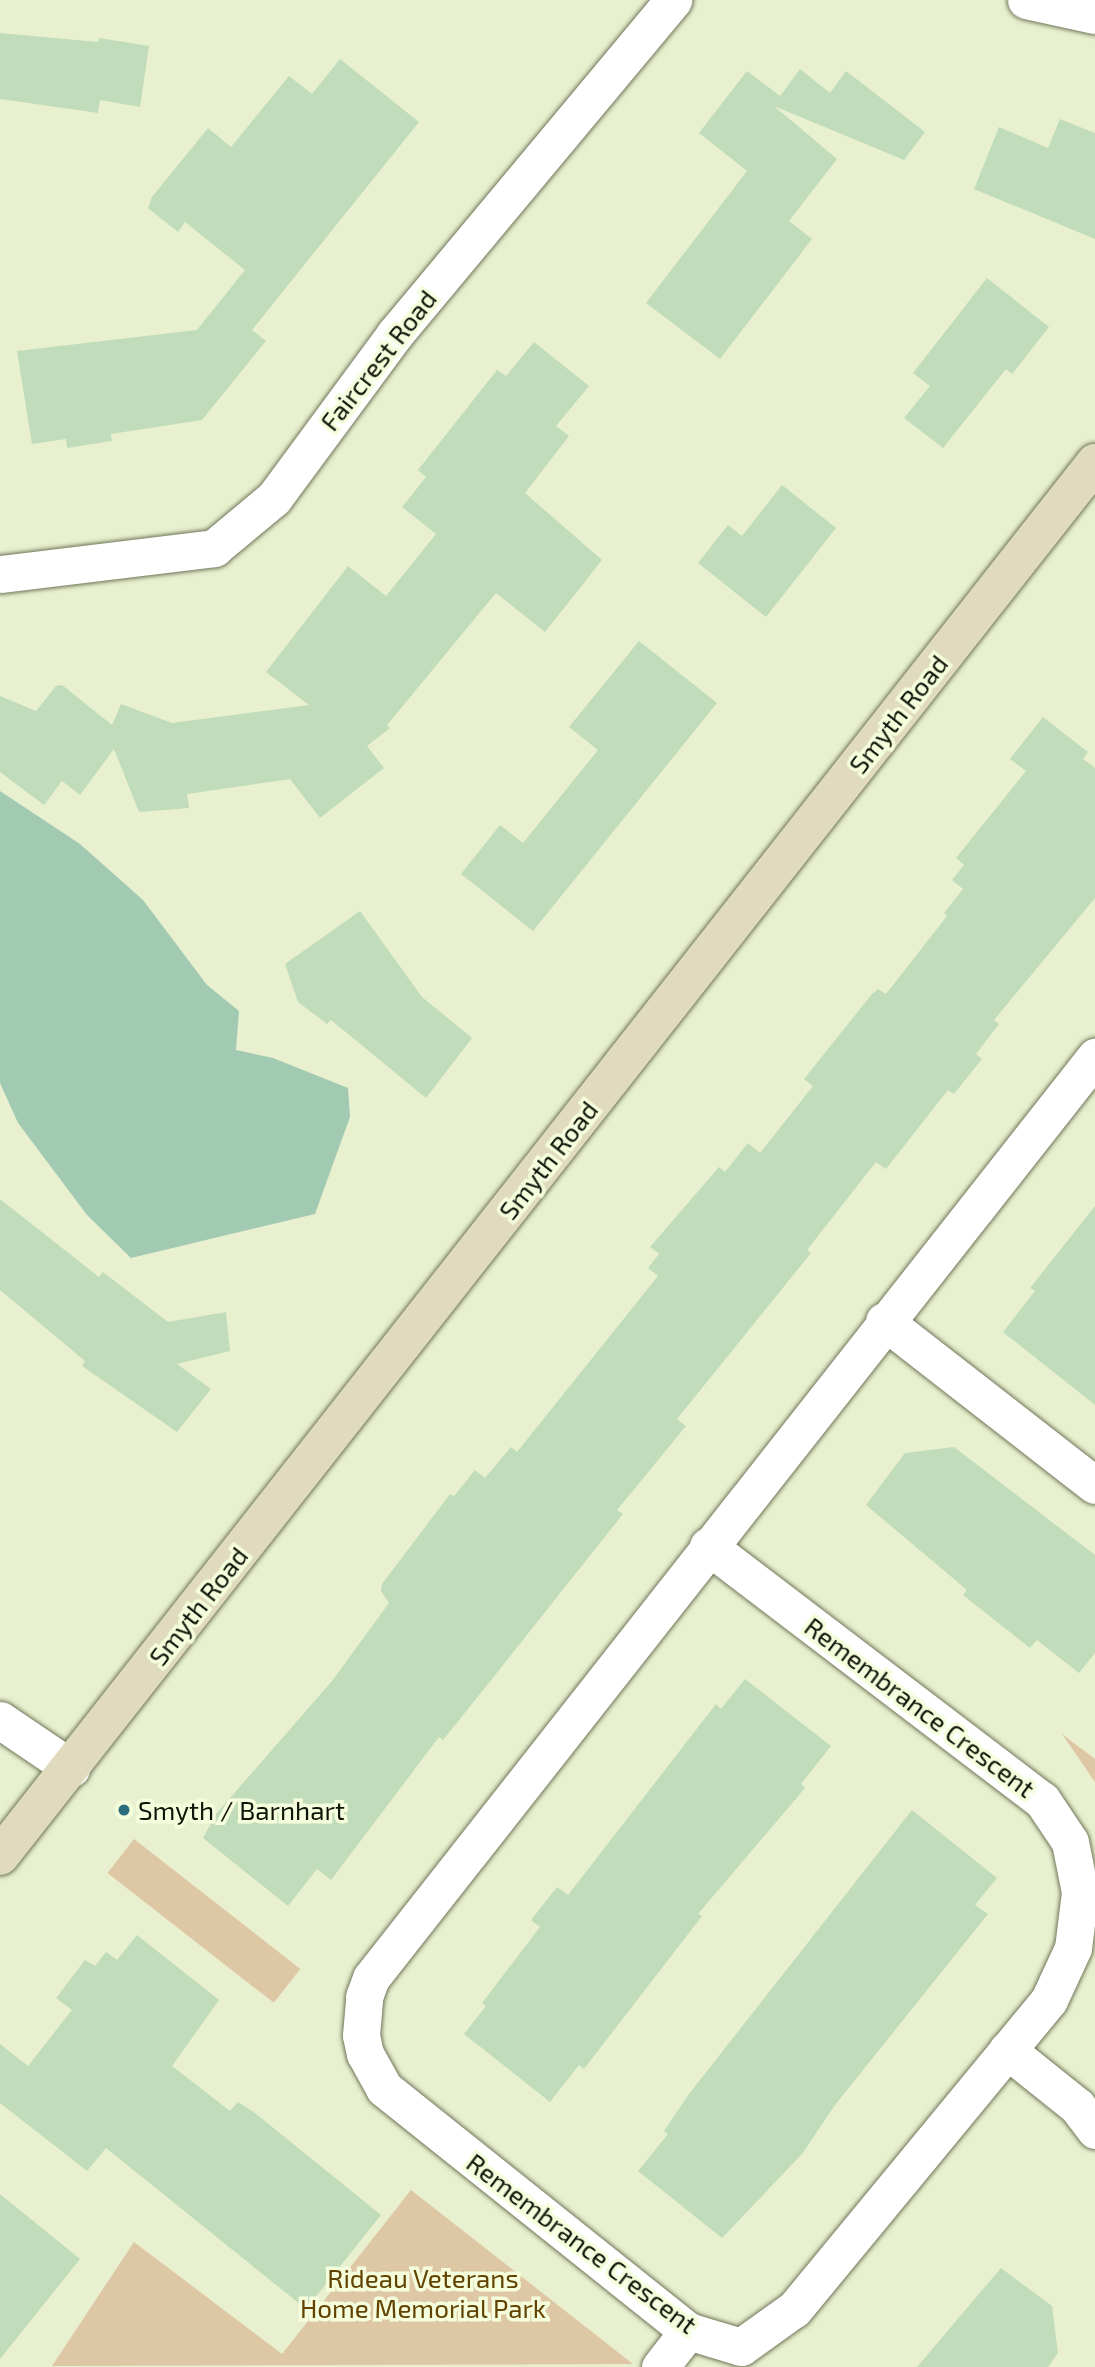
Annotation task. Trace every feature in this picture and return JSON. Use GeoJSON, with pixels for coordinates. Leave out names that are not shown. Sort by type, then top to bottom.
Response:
{"type":"FeatureCollection","features":[{"type":"Feature","properties":{"kind":"main road","name":"Smyth Road"},"geometry":{"type":"LineString","coordinates":[[0,1856],[1095,463]]}},
{"type":"Feature","properties":{"kind":"street","name":"Faircrest Road"},"geometry":{"type":"LineString","coordinates":[[0,574],[214,548],[274,498],[395,334],[673,0]]}},
{"type":"Feature","properties":{"kind":"street"},"geometry":{"type":"LineString","coordinates":[[1026,0],[1095,15]]}},
{"type":"Feature","properties":{"kind":"street","name":"Remembrance Crescent"},"geometry":{"type":"LineString","coordinates":[[708,1546],[1023,1783],[1058,1820],[1078,1867],[1079,1920],[1073,1948],[1049,2000],[794,2309],[742,2357],[688,2331],[384,2088],[365,2054],[361,2016],[371,1978],[708,1546],[884,1321],[1095,1056]]}},
{"type":"Feature","properties":{"kind":"street"},"geometry":{"type":"LineString","coordinates":[[884,1321],[1095,1485]]}},
{"type":"Feature","properties":{"kind":"street"},"geometry":{"type":"LineString","coordinates":[[0,1720],[71,1768]]}},
{"type":"Feature","properties":{"kind":"street"},"geometry":{"type":"LineString","coordinates":[[1007,2050],[1077,2106],[1095,2130]]}},
{"type":"Feature","properties":{"kind":"street"},"geometry":{"type":"LineString","coordinates":[[660,2367],[688,2331]]}},
{"type":"Feature","properties":{"kind":"green space"},"geometry":{"type":"Polygon","coordinates":[[[1062,1734],[1095,1759],[1095,1782],[1062,1734]]]}},
{"type":"Feature","properties":{"kind":"green space"},"geometry":{"type":"Polygon","coordinates":[[[134,1839],[300,1969],[274,2003],[108,1873],[134,1839]]]}},
{"type":"Feature","properties":{"kind":"green space","name":"Rideau Veterans Home Memorial Park"},"geometry":{"type":"Polygon","coordinates":[[[411,2190],[633,2364],[52,2366],[134,2242],[282,2354],[411,2190]]]}},
{"type":"Feature","properties":{"kind":"shaded area"},"geometry":{"type":"Polygon","coordinates":[[[0,791],[80,844],[143,900],[207,985],[239,1011],[236,1050],[273,1058],[348,1088],[350,1117],[315,1214],[131,1258],[87,1215],[18,1123],[0,1083],[0,791]]]}},
{"type":"Feature","properties":{"kind":"building"},"geometry":{"type":"Polygon","coordinates":[[[0,33],[98,42],[99,38],[149,46],[140,107],[100,100],[98,113],[0,99],[0,33]]]}},
{"type":"Feature","properties":{"kind":"building"},"geometry":{"type":"Polygon","coordinates":[[[340,59],[419,122],[252,330],[266,341],[202,420],[111,434],[112,441],[67,448],[66,439],[32,444],[17,351],[197,330],[245,270],[185,222],[178,232],[148,208],[152,197],[208,128],[231,147],[289,76],[312,94],[340,59]]]}},
{"type":"Feature","properties":{"kind":"building"},"geometry":{"type":"Polygon","coordinates":[[[800,69],[830,93],[846,71],[925,132],[904,160],[774,106],[837,159],[789,221],[812,239],[720,359],[646,303],[747,171],[699,133],[747,71],[780,96],[778,99],[800,69]]]}},
{"type":"Feature","properties":{"kind":"building"},"geometry":{"type":"Polygon","coordinates":[[[1060,119],[1095,133],[1095,239],[974,189],[999,127],[1048,148],[1060,119]]]}},
{"type":"Feature","properties":{"kind":"building"},"geometry":{"type":"Polygon","coordinates":[[[987,278],[1049,327],[1012,374],[1006,369],[943,448],[904,418],[930,386],[913,373],[987,278]]]}},
{"type":"Feature","properties":{"kind":"building"},"geometry":{"type":"Polygon","coordinates":[[[534,342],[589,386],[556,426],[569,436],[525,493],[602,560],[545,632],[496,593],[387,725],[390,728],[367,746],[384,768],[320,818],[290,779],[187,794],[189,808],[139,812],[114,749],[80,795],[62,781],[44,805],[0,772],[0,696],[36,711],[56,686],[62,685],[112,725],[121,704],[172,723],[309,705],[266,672],[348,566],[386,596],[436,534],[402,507],[426,477],[418,470],[497,370],[506,376],[534,342]]]}},
{"type":"Feature","properties":{"kind":"building"},"geometry":{"type":"Polygon","coordinates":[[[782,485],[836,528],[766,617],[698,563],[728,525],[742,536],[782,485]]]}},
{"type":"Feature","properties":{"kind":"building"},"geometry":{"type":"Polygon","coordinates":[[[639,641],[717,703],[533,931],[461,874],[500,825],[523,843],[598,750],[569,727],[639,641]]]}},
{"type":"Feature","properties":{"kind":"building"},"geometry":{"type":"Polygon","coordinates":[[[1043,717],[1088,752],[1083,759],[1095,768],[1095,898],[994,1020],[999,1024],[976,1054],[982,1059],[954,1094],[948,1090],[886,1169],[876,1162],[807,1250],[811,1253],[677,1419],[686,1426],[617,1510],[623,1514],[492,1679],[443,1740],[439,1737],[331,1880],[317,1869],[288,1906],[203,1838],[216,1814],[332,1681],[389,1603],[381,1591],[382,1584],[450,1494],[454,1496],[475,1470],[485,1478],[511,1447],[517,1452],[658,1276],[648,1268],[659,1254],[650,1247],[719,1167],[725,1172],[748,1143],[760,1153],[813,1086],[804,1079],[872,994],[878,989],[886,994],[947,916],[944,913],[963,889],[952,880],[964,865],[956,858],[1026,771],[1010,759],[1043,717]]]}},
{"type":"Feature","properties":{"kind":"building"},"geometry":{"type":"Polygon","coordinates":[[[360,911],[422,997],[472,1038],[426,1098],[331,1020],[327,1024],[298,1002],[285,964],[360,911]]]}},
{"type":"Feature","properties":{"kind":"building"},"geometry":{"type":"Polygon","coordinates":[[[0,1199],[99,1277],[103,1272],[168,1322],[226,1312],[230,1351],[177,1364],[211,1389],[177,1432],[82,1366],[85,1361],[0,1290],[0,1199]]]}},
{"type":"Feature","properties":{"kind":"building"},"geometry":{"type":"Polygon","coordinates":[[[1095,1206],[1095,1405],[1003,1332],[1035,1291],[1030,1288],[1095,1206]]]}},
{"type":"Feature","properties":{"kind":"building"},"geometry":{"type":"Polygon","coordinates":[[[954,1447],[1095,1555],[1095,1653],[1079,1673],[1037,1640],[1030,1648],[963,1595],[967,1590],[866,1505],[905,1453],[954,1447]]]}},
{"type":"Feature","properties":{"kind":"building"},"geometry":{"type":"Polygon","coordinates":[[[745,1679],[831,1746],[801,1784],[805,1788],[698,1914],[702,1916],[584,2069],[579,2065],[550,2102],[464,2034],[486,2006],[482,2003],[540,1927],[531,1920],[557,1887],[568,1895],[716,1704],[721,1709],[745,1679]]]}},
{"type":"Feature","properties":{"kind":"building"},"geometry":{"type":"Polygon","coordinates":[[[912,1810],[997,1878],[975,1905],[988,1914],[835,2105],[802,2154],[722,2238],[638,2171],[668,2134],[664,2131],[689,2094],[912,1810]]]}},
{"type":"Feature","properties":{"kind":"building"},"geometry":{"type":"Polygon","coordinates":[[[137,1935],[219,2000],[172,2066],[230,2111],[238,2102],[255,2113],[381,2215],[306,2309],[106,2148],[87,2171],[0,2103],[0,2044],[28,2066],[72,2010],[56,1998],[85,1960],[95,1966],[106,1952],[117,1960],[137,1935]]]}},
{"type":"Feature","properties":{"kind":"building"},"geometry":{"type":"Polygon","coordinates":[[[0,2194],[80,2259],[0,2359],[0,2194]]]}},
{"type":"Feature","properties":{"kind":"building"},"geometry":{"type":"Polygon","coordinates":[[[1001,2268],[1052,2306],[1058,2353],[1048,2367],[917,2367],[1001,2268]]]}},
{"type":"Feature","properties":{"kind":"place","name":"Smyth / Barnhart"},"geometry":{"type":"Point","coordinates":[124,1810]}}]}
